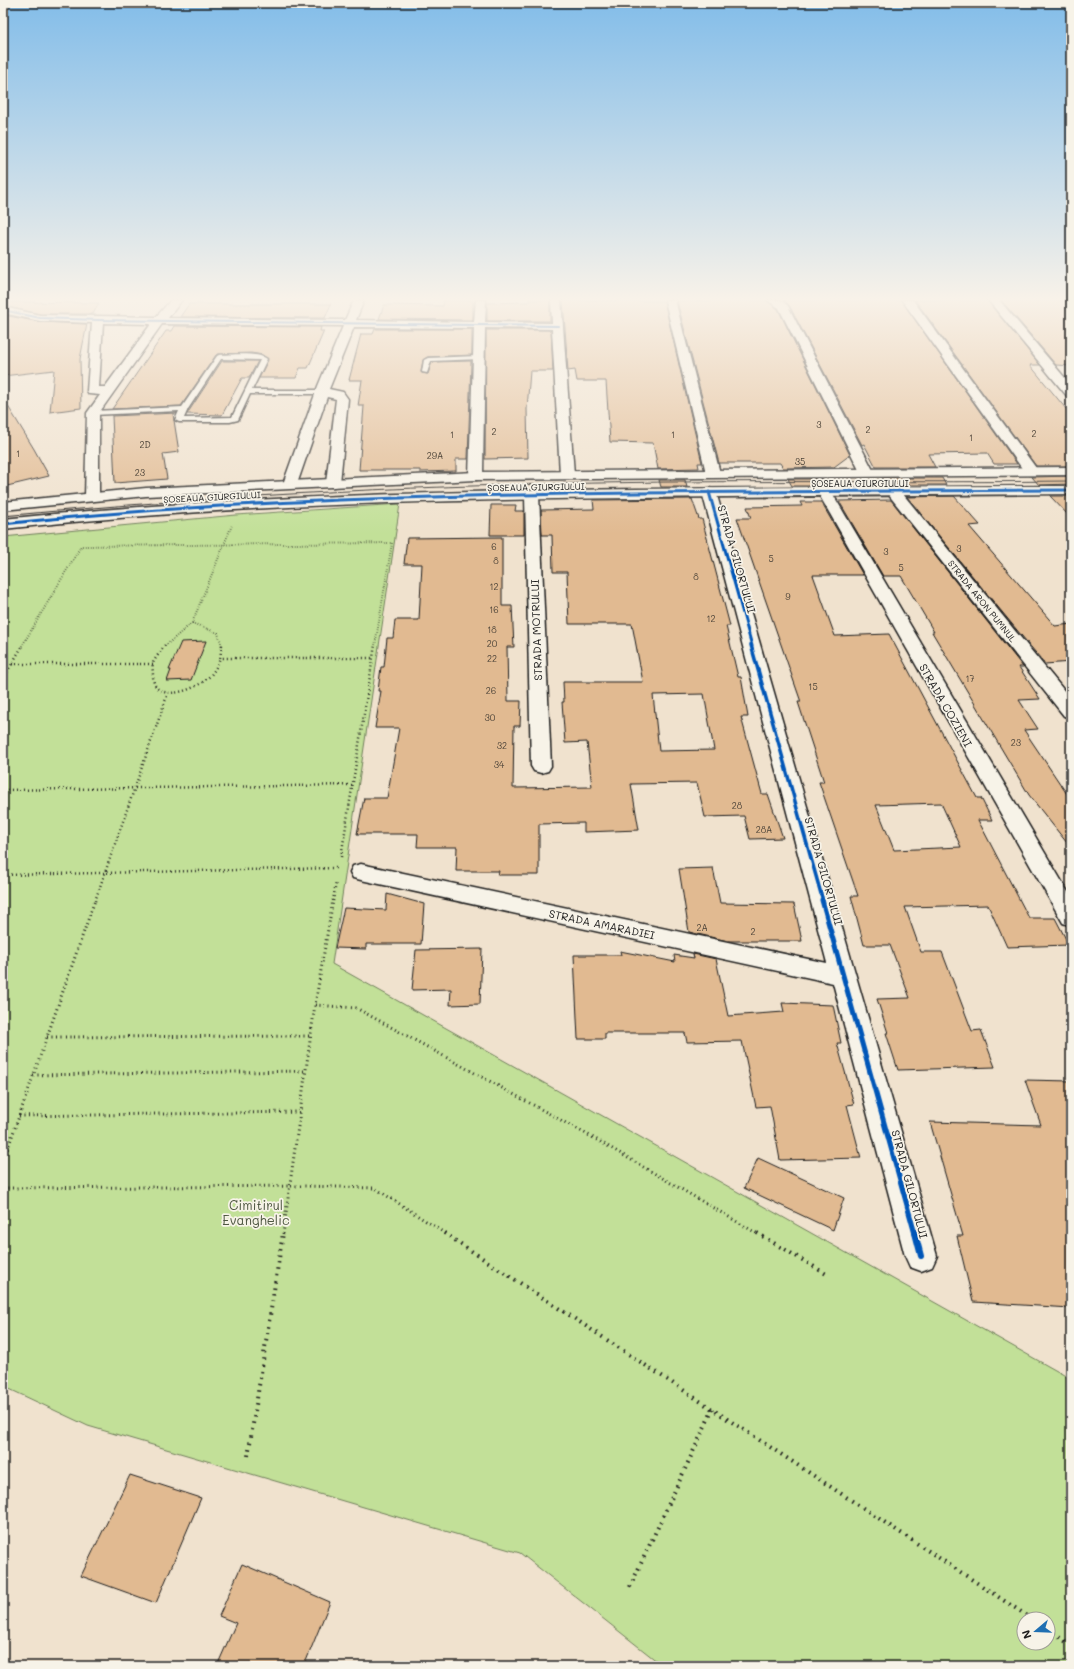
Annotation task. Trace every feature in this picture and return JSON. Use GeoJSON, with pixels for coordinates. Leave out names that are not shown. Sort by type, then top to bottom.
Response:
{"type":"FeatureCollection","features":[{"type":"Feature","properties":{"kind":"street"},"geometry":{"type":"LineString","coordinates":[[93,378],[92,391],[109,391]]}},
{"type":"Feature","properties":{"kind":"street"},"geometry":{"type":"LineString","coordinates":[[92,497],[93,413],[118,378]]}},
{"type":"Feature","properties":{"kind":"street"},"geometry":{"type":"LineString","coordinates":[[290,484],[328,378]]}},
{"type":"Feature","properties":{"kind":"street"},"geometry":{"type":"LineString","coordinates":[[476,476],[478,378]]}},
{"type":"Feature","properties":{"kind":"street"},"geometry":{"type":"LineString","coordinates":[[561,378],[567,474]]}},
{"type":"Feature","properties":{"kind":"street","name":"STRADA GILORTULUI"},"geometry":{"type":"LineString","coordinates":[[687,378],[711,483],[921,1256]]}},
{"type":"Feature","properties":{"kind":"street"},"geometry":{"type":"LineString","coordinates":[[819,378],[867,472]]}},
{"type":"Feature","properties":{"kind":"street"},"geometry":{"type":"LineString","coordinates":[[963,378],[1031,471]]}},
{"type":"Feature","properties":{"kind":"street"},"geometry":{"type":"LineString","coordinates":[[1058,378],[1071,393]]}},
{"type":"Feature","properties":{"kind":"street"},"geometry":{"type":"LineString","coordinates":[[322,392],[339,394],[342,399],[333,482]]}},
{"type":"Feature","properties":{"kind":"street","name":"ȘOSEAUA GIURGIULUI"},"geometry":{"type":"LineString","coordinates":[[3,524],[137,510],[238,503],[532,495],[867,472],[1071,471]]}},
{"type":"Feature","properties":{"kind":"street","name":"ȘOSEAUA GIURGIULUI"},"geometry":{"type":"LineString","coordinates":[[3,506],[146,492],[333,482],[567,474],[824,491],[1071,490]]}},
{"type":"Feature","properties":{"kind":"street","name":"STRADA COZIENI"},"geometry":{"type":"LineString","coordinates":[[824,491],[1071,917]]}},
{"type":"Feature","properties":{"kind":"street","name":"STRADA ARON PUMNUL"},"geometry":{"type":"LineString","coordinates":[[893,491],[1071,712]]}},
{"type":"Feature","properties":{"kind":"street","name":"STRADA MOTRULUI"},"geometry":{"type":"LineString","coordinates":[[532,495],[541,766]]}},
{"type":"Feature","properties":{"kind":"street","name":"STRADA AMARADIEI"},"geometry":{"type":"LineString","coordinates":[[361,872],[844,976]]}},
{"type":"Feature","properties":{"kind":"lane"},"geometry":{"type":"LineString","coordinates":[[205,378],[184,409],[179,420],[235,418],[255,378]]}},
{"type":"Feature","properties":{"kind":"lane"},"geometry":{"type":"LineString","coordinates":[[248,392],[322,392]]}},
{"type":"Feature","properties":{"kind":"lane"},"geometry":{"type":"LineString","coordinates":[[93,413],[184,409]]}},
{"type":"Feature","properties":{"kind":"path"},"geometry":{"type":"LineString","coordinates":[[192,622],[218,633],[222,645],[220,658],[213,673],[201,684],[186,690],[168,693],[157,689],[153,683],[154,664],[166,644],[192,622],[234,521]]}},
{"type":"Feature","properties":{"kind":"path"},"geometry":{"type":"LineString","coordinates":[[3,678],[81,546],[392,543],[354,786],[340,861]]}},
{"type":"Feature","properties":{"kind":"path"},"geometry":{"type":"LineString","coordinates":[[220,658],[374,658]]}},
{"type":"Feature","properties":{"kind":"path"},"geometry":{"type":"LineString","coordinates":[[11,664],[154,664]]}},
{"type":"Feature","properties":{"kind":"path"},"geometry":{"type":"LineString","coordinates":[[3,1162],[168,693]]}},
{"type":"Feature","properties":{"kind":"path"},"geometry":{"type":"LineString","coordinates":[[3,790],[354,786]]}},
{"type":"Feature","properties":{"kind":"path"},"geometry":{"type":"LineString","coordinates":[[3,875],[339,868],[314,1005],[291,1186],[248,1456]]}},
{"type":"Feature","properties":{"kind":"path"},"geometry":{"type":"LineString","coordinates":[[314,1005],[356,1008],[599,1141],[828,1276]]}},
{"type":"Feature","properties":{"kind":"path"},"geometry":{"type":"LineString","coordinates":[[47,1037],[311,1036]]}},
{"type":"Feature","properties":{"kind":"path"},"geometry":{"type":"LineString","coordinates":[[33,1075],[306,1071]]}},
{"type":"Feature","properties":{"kind":"path"},"geometry":{"type":"LineString","coordinates":[[19,1116],[300,1112]]}},
{"type":"Feature","properties":{"kind":"path"},"geometry":{"type":"LineString","coordinates":[[3,1188],[291,1186],[375,1188],[1020,1611]]}},
{"type":"Feature","properties":{"kind":"path"},"geometry":{"type":"LineString","coordinates":[[630,1587],[713,1409]]}},
{"type":"Feature","properties":{"kind":"path"},"geometry":{"type":"LineString","coordinates":[[1056,1635],[1071,1645]]}},
{"type":"Feature","properties":{"kind":"green space","name":"Cimitirul Evanghelic"},"geometry":{"type":"Polygon","coordinates":[[[400,504],[332,964],[1071,1379],[1071,1666],[663,1666],[520,1553],[88,1426],[3,1386],[3,537],[236,515],[400,504]]]}},
{"type":"Feature","properties":{"kind":"building"},"geometry":{"type":"Polygon","coordinates":[[[53,378],[80,378],[81,408],[50,412],[53,378]]]}},
{"type":"Feature","properties":{"kind":"building"},"geometry":{"type":"Polygon","coordinates":[[[134,378],[200,378],[181,406],[112,409],[134,378]]]}},
{"type":"Feature","properties":{"kind":"building"},"geometry":{"type":"Polygon","coordinates":[[[211,378],[249,378],[242,378],[222,415],[187,414],[211,378]]]}},
{"type":"Feature","properties":{"kind":"building"},"geometry":{"type":"Polygon","coordinates":[[[350,378],[470,378],[468,459],[456,459],[456,471],[420,472],[420,470],[359,470],[364,406],[358,406],[362,380],[349,380],[350,378]]]}},
{"type":"Feature","properties":{"kind":"building"},"geometry":{"type":"Polygon","coordinates":[[[486,378],[529,378],[527,409],[528,458],[485,459],[486,378]]]}},
{"type":"Feature","properties":{"kind":"building"},"geometry":{"type":"Polygon","coordinates":[[[576,378],[682,378],[702,463],[698,463],[699,468],[658,469],[653,443],[610,442],[606,381],[577,381],[576,378]]]}},
{"type":"Feature","properties":{"kind":"building"},"geometry":{"type":"Polygon","coordinates":[[[697,378],[812,378],[850,455],[834,467],[783,468],[780,463],[719,463],[697,378]]]}},
{"type":"Feature","properties":{"kind":"building"},"geometry":{"type":"Polygon","coordinates":[[[827,378],[956,378],[1017,464],[994,464],[987,453],[928,454],[935,467],[876,467],[864,444],[862,445],[827,378]]]}},
{"type":"Feature","properties":{"kind":"building"},"geometry":{"type":"Polygon","coordinates":[[[972,378],[1041,378],[1071,415],[1071,466],[1036,466],[972,378]]]}},
{"type":"Feature","properties":{"kind":"building"},"geometry":{"type":"Polygon","coordinates":[[[3,398],[34,449],[49,476],[3,487],[3,398]]]}},
{"type":"Feature","properties":{"kind":"building"},"geometry":{"type":"Polygon","coordinates":[[[177,413],[173,414],[179,452],[163,454],[167,479],[115,483],[112,416],[177,413]]]}},
{"type":"Feature","properties":{"kind":"building"},"geometry":{"type":"Polygon","coordinates":[[[1071,476],[1071,484],[1039,485],[1032,477],[1071,476]]]}},
{"type":"Feature","properties":{"kind":"building"},"geometry":{"type":"Polygon","coordinates":[[[882,478],[942,478],[946,485],[886,485],[882,478]]]}},
{"type":"Feature","properties":{"kind":"building"},"geometry":{"type":"Polygon","coordinates":[[[788,479],[821,479],[812,486],[792,486],[788,479]]]}},
{"type":"Feature","properties":{"kind":"building"},"geometry":{"type":"Polygon","coordinates":[[[659,480],[685,480],[687,487],[661,487],[659,480]]]}},
{"type":"Feature","properties":{"kind":"building"},"geometry":{"type":"Polygon","coordinates":[[[954,496],[980,525],[969,526],[1055,626],[1071,624],[1071,662],[1045,664],[907,497],[954,496]]]}},
{"type":"Feature","properties":{"kind":"building"},"geometry":{"type":"Polygon","coordinates":[[[1050,496],[1071,496],[1071,518],[1050,496]]]}},
{"type":"Feature","properties":{"kind":"building"},"geometry":{"type":"Polygon","coordinates":[[[692,499],[699,519],[702,519],[730,626],[726,626],[738,677],[741,677],[748,717],[741,717],[762,794],[768,794],[783,838],[750,839],[744,816],[705,817],[697,783],[631,784],[639,830],[584,832],[584,823],[539,824],[539,875],[498,875],[499,871],[456,871],[457,847],[417,847],[418,834],[357,834],[364,798],[387,798],[399,728],[375,728],[381,691],[378,691],[381,667],[384,667],[387,638],[393,638],[395,620],[419,620],[422,564],[404,564],[407,538],[502,537],[502,606],[512,606],[514,647],[507,647],[508,701],[521,701],[520,726],[514,726],[513,788],[592,787],[587,742],[565,743],[562,702],[564,702],[563,682],[643,682],[632,624],[569,624],[567,572],[553,572],[552,535],[542,535],[541,510],[594,509],[593,500],[692,499]],[[704,694],[653,695],[659,751],[714,750],[704,694]]]}},
{"type":"Feature","properties":{"kind":"building"},"geometry":{"type":"Polygon","coordinates":[[[891,500],[1023,667],[1019,667],[1040,699],[1019,700],[1038,729],[1024,730],[1071,800],[1071,848],[1029,795],[932,632],[934,632],[901,576],[883,576],[839,501],[891,500]]]}},
{"type":"Feature","properties":{"kind":"building"},"geometry":{"type":"Polygon","coordinates":[[[800,502],[821,502],[863,575],[813,575],[835,636],[889,634],[977,798],[981,798],[992,820],[978,820],[1029,918],[1055,918],[1069,945],[1007,947],[988,905],[905,907],[921,952],[942,952],[972,1031],[981,1030],[995,1067],[898,1070],[877,999],[910,998],[890,945],[864,945],[851,896],[858,896],[819,782],[824,782],[798,702],[801,702],[737,518],[751,518],[747,507],[802,506],[800,502]],[[941,803],[876,805],[894,850],[961,847],[941,803]]]}},
{"type":"Feature","properties":{"kind":"building"},"geometry":{"type":"Polygon","coordinates":[[[491,505],[516,505],[515,511],[524,511],[524,535],[490,535],[491,505]]]}},
{"type":"Feature","properties":{"kind":"building"},"geometry":{"type":"Polygon","coordinates":[[[206,641],[191,680],[167,681],[171,670],[169,670],[181,642],[206,641]]]}},
{"type":"Feature","properties":{"kind":"building"},"geometry":{"type":"Polygon","coordinates":[[[713,868],[720,903],[794,904],[802,941],[728,941],[689,932],[679,869],[713,868]]]}},
{"type":"Feature","properties":{"kind":"building"},"geometry":{"type":"Polygon","coordinates":[[[387,894],[424,904],[421,944],[366,944],[366,949],[335,948],[344,908],[386,910],[387,894]]]}},
{"type":"Feature","properties":{"kind":"building"},"geometry":{"type":"Polygon","coordinates":[[[482,949],[480,1004],[450,1005],[451,989],[412,990],[416,950],[482,949]]]}},
{"type":"Feature","properties":{"kind":"building"},"geometry":{"type":"Polygon","coordinates":[[[620,951],[675,962],[674,955],[694,958],[693,954],[716,959],[728,1016],[784,1012],[782,1003],[833,1005],[841,1043],[837,1043],[854,1104],[847,1105],[861,1158],[780,1160],[770,1106],[756,1107],[742,1041],[687,1042],[685,1033],[605,1033],[605,1039],[578,1039],[574,955],[621,955],[620,951]]]}},
{"type":"Feature","properties":{"kind":"building"},"geometry":{"type":"Polygon","coordinates":[[[1025,1080],[1071,1081],[1071,1308],[973,1302],[957,1236],[963,1236],[930,1122],[1041,1125],[1025,1080]]]}},
{"type":"Feature","properties":{"kind":"building"},"geometry":{"type":"Polygon","coordinates":[[[758,1158],[844,1198],[833,1230],[744,1188],[758,1158]]]}},
{"type":"Feature","properties":{"kind":"building"},"geometry":{"type":"Polygon","coordinates":[[[130,1475],[201,1498],[156,1603],[81,1576],[130,1475]]]}},
{"type":"Feature","properties":{"kind":"building"},"geometry":{"type":"Polygon","coordinates":[[[242,1564],[330,1602],[304,1666],[217,1666],[236,1623],[219,1616],[242,1564]]]}},
{"type":"Feature","properties":{"kind":"tram line"},"geometry":{"type":"LineString","coordinates":[[3,516],[226,498],[523,484],[657,482],[1071,481]]}},
{"type":"Feature","properties":{"kind":"cycle path"},"geometry":{"type":"LineString","coordinates":[[3,524],[147,510],[220,505],[365,499],[582,494],[1071,490]]}},
{"type":"Feature","properties":{"kind":"cycle path"},"geometry":{"type":"LineString","coordinates":[[709,492],[921,1256]]}}]}
